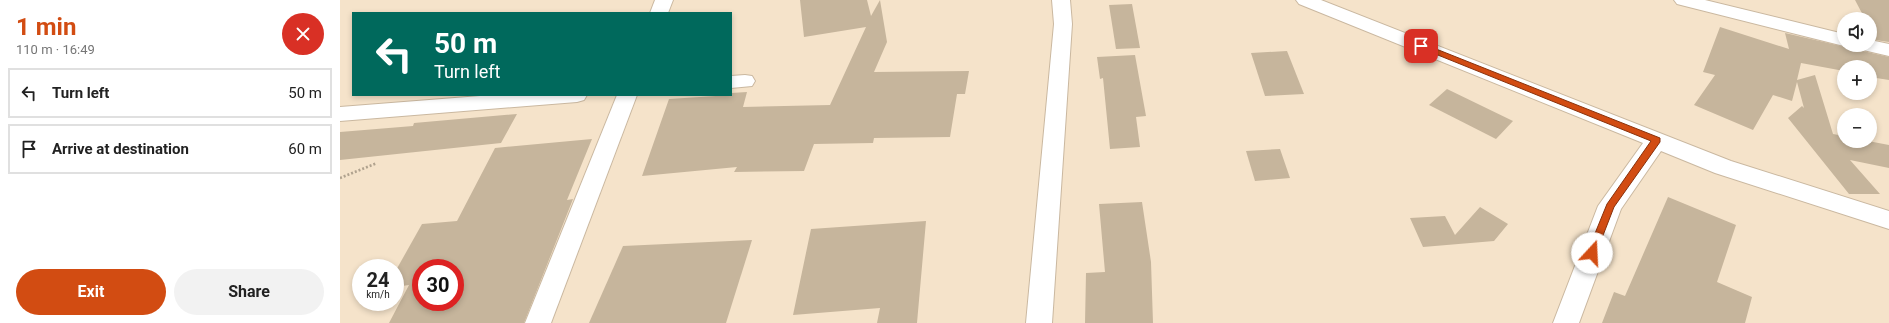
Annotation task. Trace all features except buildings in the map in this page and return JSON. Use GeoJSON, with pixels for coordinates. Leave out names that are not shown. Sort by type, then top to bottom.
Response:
{"type":"FeatureCollection","features":[{"type":"Feature","properties":{"kind":"street"},"geometry":{"type":"LineString","coordinates":[[659,12],[664,0]]}},
{"type":"Feature","properties":{"kind":"street"},"geometry":{"type":"LineString","coordinates":[[1039,323],[1063,24],[1061,0]]}},
{"type":"Feature","properties":{"kind":"street"},"geometry":{"type":"LineString","coordinates":[[1305,0],[1723,167],[1889,220]]}},
{"type":"Feature","properties":{"kind":"street"},"geometry":{"type":"LineString","coordinates":[[1683,0],[1837,38]]}},
{"type":"Feature","properties":{"kind":"street"},"geometry":{"type":"LineString","coordinates":[[1877,47],[1889,50]]}},
{"type":"Feature","properties":{"kind":"street"},"geometry":{"type":"LineString","coordinates":[[340,114],[565,96]]}},
{"type":"Feature","properties":{"kind":"street"},"geometry":{"type":"LineString","coordinates":[[538,323],[627,96]]}},
{"type":"Feature","properties":{"kind":"street"},"geometry":{"type":"LineString","coordinates":[[1566,323],[1610,206],[1657,140]]}},
{"type":"Feature","properties":{"kind":"path"},"geometry":{"type":"LineString","coordinates":[[340,178],[377,164]]}},
{"type":"Feature","properties":{"kind":"route"},"geometry":{"type":"LineString","coordinates":[[1421,46],[1657,140],[1610,206],[1592,253]]}}]}
